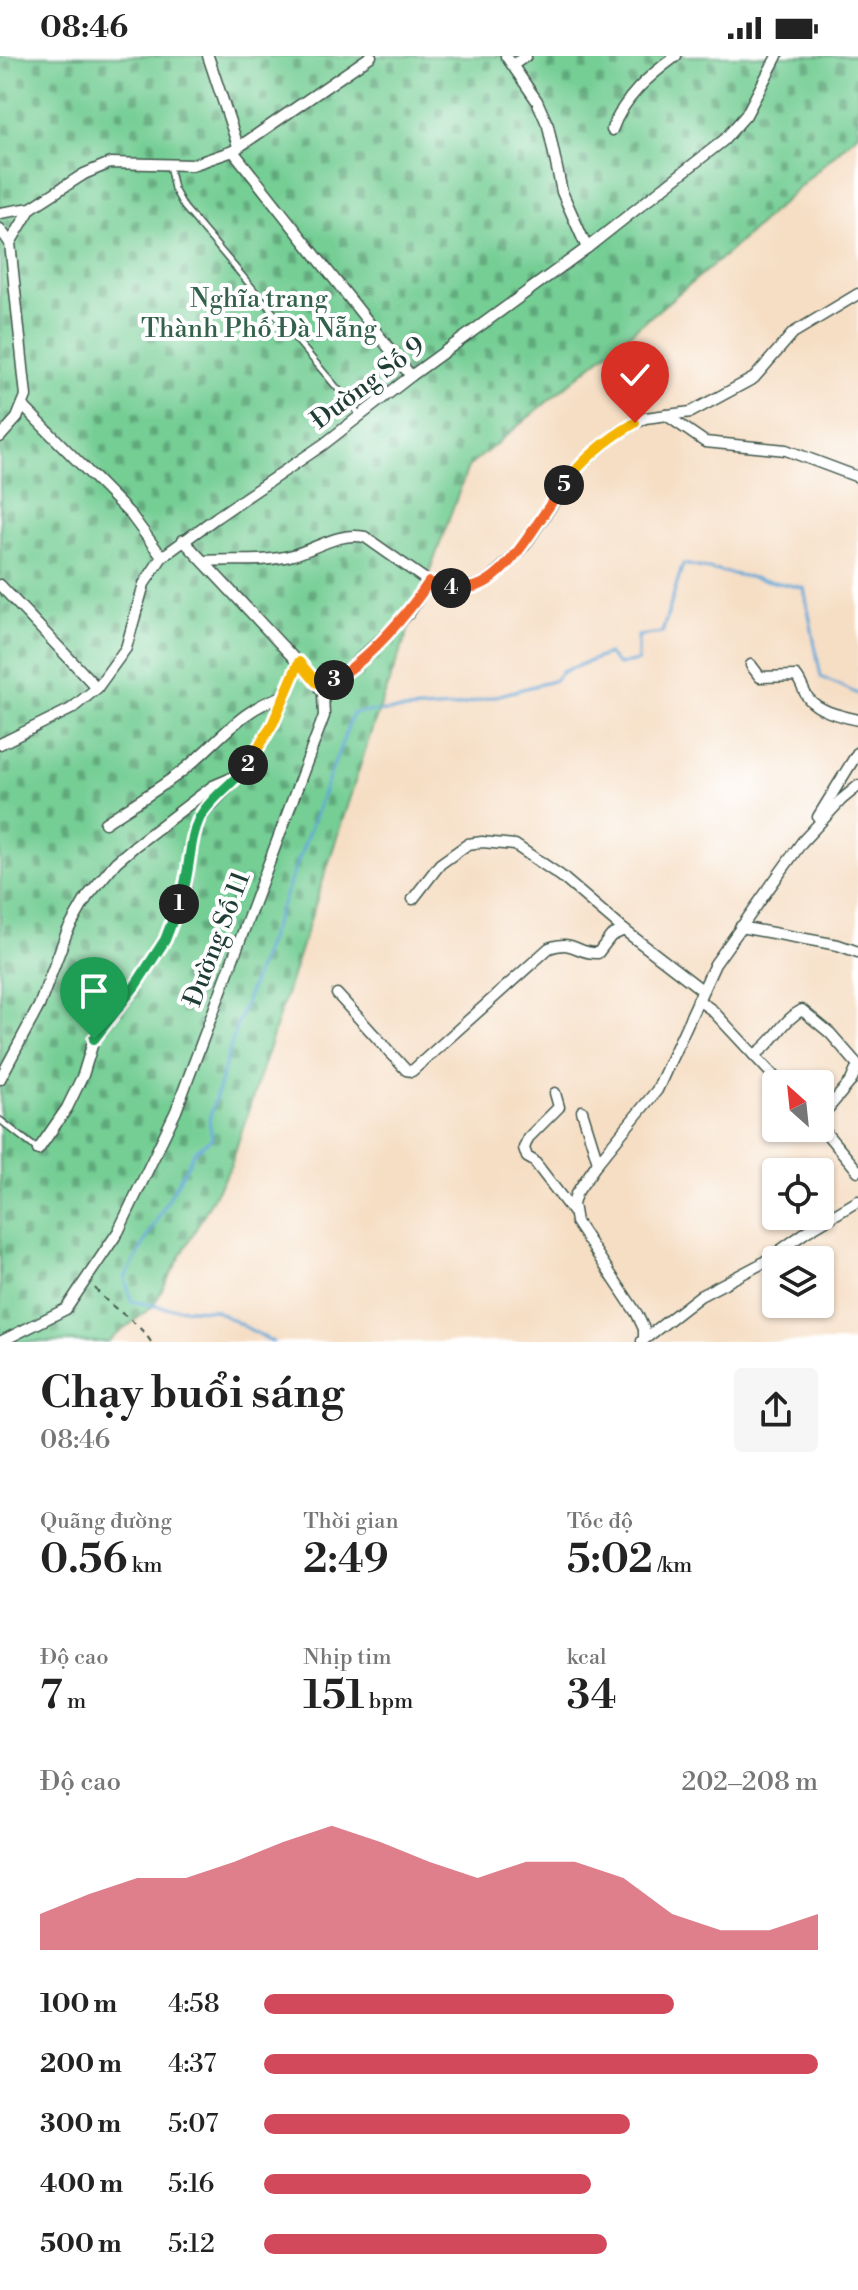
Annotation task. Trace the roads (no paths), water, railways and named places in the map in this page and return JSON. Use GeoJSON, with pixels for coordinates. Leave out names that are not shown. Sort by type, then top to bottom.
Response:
{"type":"FeatureCollection","features":[{"type":"Feature","properties":{"kind":"street"},"geometry":{"type":"LineString","coordinates":[[208,56],[235,149],[411,376]]}},
{"type":"Feature","properties":{"kind":"street"},"geometry":{"type":"LineString","coordinates":[[0,213],[31,208],[84,174],[110,163],[192,165],[235,149],[371,56]]}},
{"type":"Feature","properties":{"kind":"street"},"geometry":{"type":"LineString","coordinates":[[526,56],[510,60],[537,101],[548,126],[562,192],[587,248]]}},
{"type":"Feature","properties":{"kind":"street"},"geometry":{"type":"LineString","coordinates":[[612,130],[619,109],[650,75],[676,56]]}},
{"type":"Feature","properties":{"kind":"street","name":"Đường Số 9"},"geometry":{"type":"LineString","coordinates":[[0,744],[71,709],[97,688],[126,648],[144,584],[162,557],[361,416],[587,248],[736,128],[777,56]]}},
{"type":"Feature","properties":{"kind":"street"},"geometry":{"type":"LineString","coordinates":[[10,243],[31,208]]}},
{"type":"Feature","properties":{"kind":"street"},"geometry":{"type":"LineString","coordinates":[[0,229],[10,243],[26,387],[24,407],[0,437]]}},
{"type":"Feature","properties":{"kind":"street"},"geometry":{"type":"LineString","coordinates":[[204,561],[293,555],[338,537],[353,535],[365,537],[429,582],[449,588],[477,586],[490,579],[525,545],[556,495],[586,459],[615,435],[635,423],[691,412],[754,378],[793,333],[858,294]]}},
{"type":"Feature","properties":{"kind":"street"},"geometry":{"type":"LineString","coordinates":[[24,407],[131,515],[162,557]]}},
{"type":"Feature","properties":{"kind":"street"},"geometry":{"type":"LineString","coordinates":[[666,415],[705,442],[786,450],[858,477]]}},
{"type":"Feature","properties":{"kind":"street"},"geometry":{"type":"LineString","coordinates":[[183,540],[317,683],[337,679],[348,670],[409,613],[429,582]]}},
{"type":"Feature","properties":{"kind":"street"},"geometry":{"type":"LineString","coordinates":[[0,585],[97,688]]}},
{"type":"Feature","properties":{"kind":"street"},"geometry":{"type":"LineString","coordinates":[[38,1150],[67,1108],[83,1075],[94,1039],[135,986],[165,940],[186,887],[192,841],[201,816],[239,775],[266,737],[299,662]]}},
{"type":"Feature","properties":{"kind":"street"},"geometry":{"type":"LineString","coordinates":[[751,665],[760,677],[796,676],[807,696],[817,706],[858,720]]}},
{"type":"Feature","properties":{"kind":"street","name":"Đường Số 11"},"geometry":{"type":"LineString","coordinates":[[0,1342],[66,1309],[118,1232],[176,1111],[324,716],[323,694],[317,683]]}},
{"type":"Feature","properties":{"kind":"street"},"geometry":{"type":"LineString","coordinates":[[105,823],[177,775],[246,713],[267,700],[285,696]]}},
{"type":"Feature","properties":{"kind":"street"},"geometry":{"type":"LineString","coordinates":[[573,1212],[576,1194],[598,1162],[657,1090],[700,995],[740,927],[802,842],[858,752]]}},
{"type":"Feature","properties":{"kind":"street"},"geometry":{"type":"LineString","coordinates":[[0,1079],[39,1006],[67,932],[87,897],[116,862],[136,845],[213,786],[239,775]]}},
{"type":"Feature","properties":{"kind":"street"},"geometry":{"type":"LineString","coordinates":[[802,842],[858,786]]}},
{"type":"Feature","properties":{"kind":"street"},"geometry":{"type":"LineString","coordinates":[[413,899],[440,864],[468,844],[515,845],[561,876],[700,995],[768,1070]]}},
{"type":"Feature","properties":{"kind":"street"},"geometry":{"type":"LineString","coordinates":[[740,927],[838,945],[858,952]]}},
{"type":"Feature","properties":{"kind":"street"},"geometry":{"type":"LineString","coordinates":[[337,994],[406,1070],[412,1071],[549,948],[564,943],[591,954],[598,953],[616,932],[624,930]]}},
{"type":"Feature","properties":{"kind":"street"},"geometry":{"type":"LineString","coordinates":[[754,1055],[802,1010],[830,1033],[858,1065],[851,1081],[834,1101]]}},
{"type":"Feature","properties":{"kind":"street"},"geometry":{"type":"LineString","coordinates":[[555,1093],[559,1107],[528,1138],[524,1148],[527,1157],[534,1161],[573,1212],[581,1232],[637,1314],[644,1329],[643,1340]]}},
{"type":"Feature","properties":{"kind":"street"},"geometry":{"type":"LineString","coordinates":[[582,1111],[598,1162]]}},
{"type":"Feature","properties":{"kind":"street"},"geometry":{"type":"LineString","coordinates":[[834,1142],[858,1171]]}},
{"type":"Feature","properties":{"kind":"street"},"geometry":{"type":"LineString","coordinates":[[643,1340],[700,1296],[761,1264],[858,1201]]}},
{"type":"Feature","properties":{"kind":"lane"},"geometry":{"type":"LineString","coordinates":[[169,165],[174,189],[184,207],[361,416]]}},
{"type":"Feature","properties":{"kind":"lane"},"geometry":{"type":"LineString","coordinates":[[0,1120],[38,1150]]}},
{"type":"Feature","properties":{"kind":"waterway"},"geometry":{"type":"LineString","coordinates":[[273,1342],[214,1310],[166,1308],[131,1301],[125,1278],[195,1151],[212,1138],[209,1120],[237,1025],[353,713],[454,707],[553,681],[562,672],[608,654],[618,665],[638,661],[638,636],[662,633],[683,564],[804,588],[821,677],[858,694]]}},
{"type":"Feature","properties":{"kind":"park label","name":"Nghĩa trang Thành Phố Đà Nẵng"},"geometry":{"type":"Point","coordinates":[259,314]}}]}
